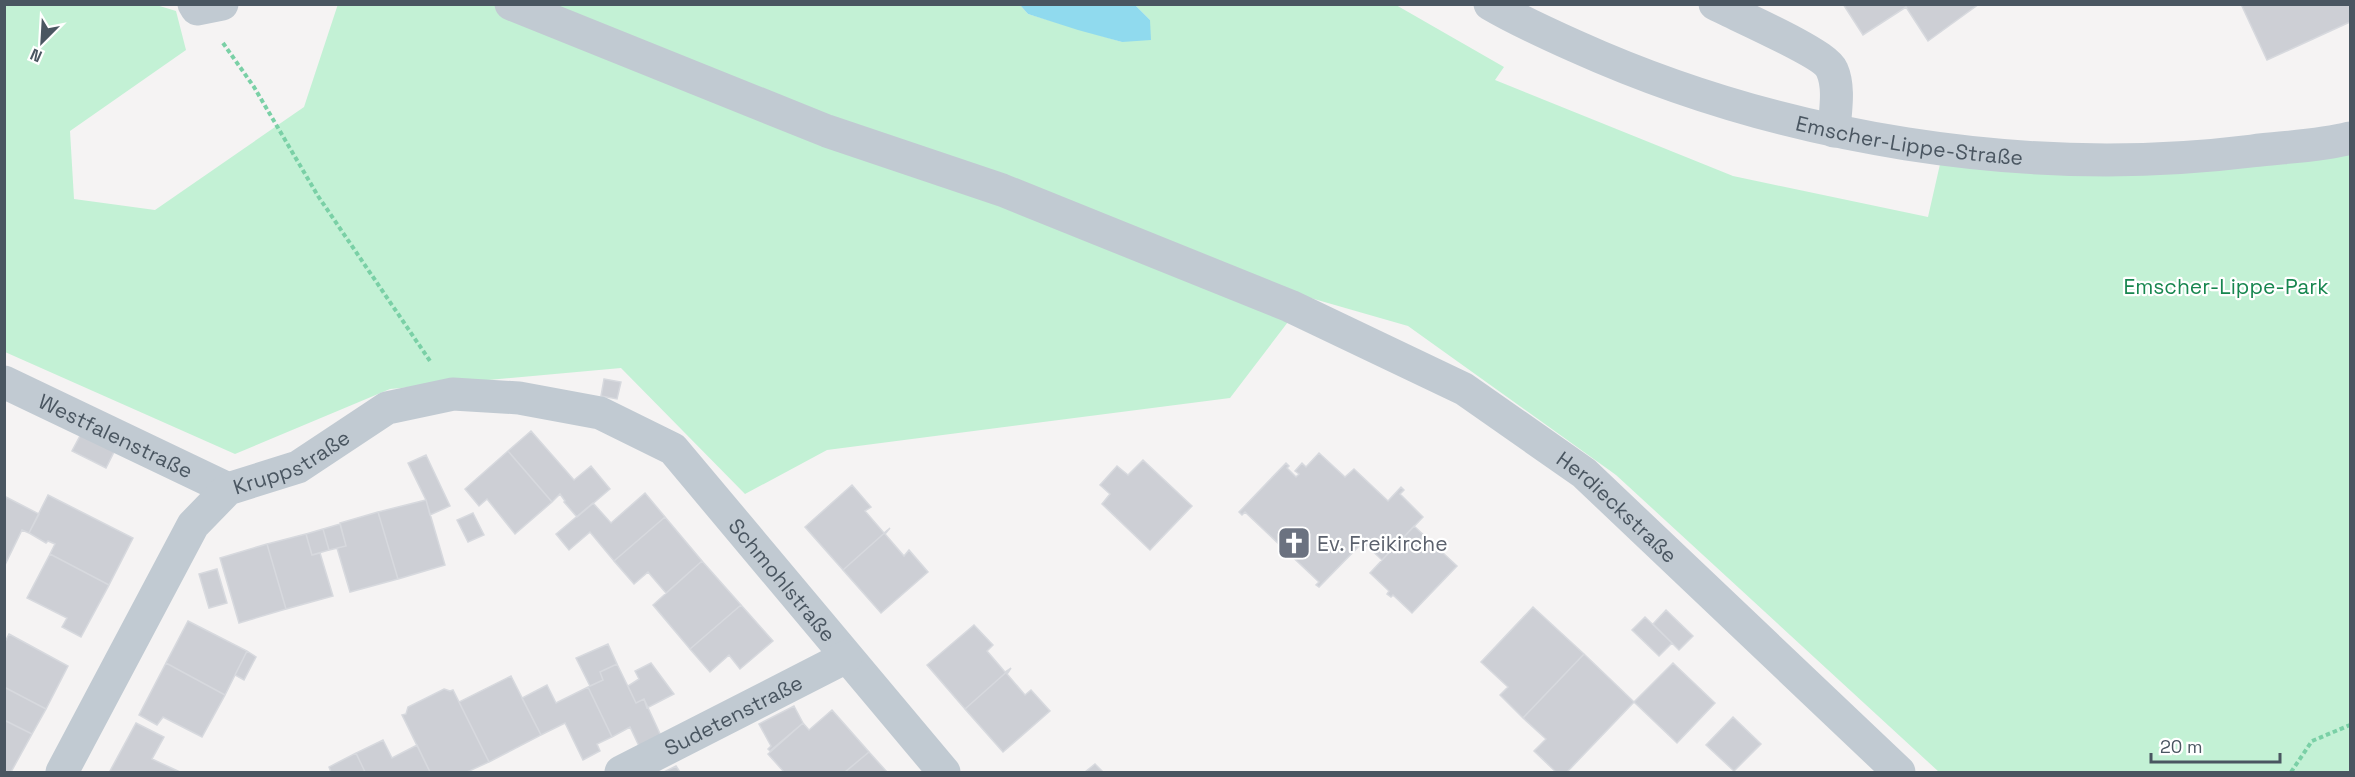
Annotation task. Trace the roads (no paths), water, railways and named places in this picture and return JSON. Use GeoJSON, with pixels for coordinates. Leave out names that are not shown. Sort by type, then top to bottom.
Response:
{"type":"FeatureCollection","features":[{"type":"Feature","properties":{"kind":"street","name":"Herdieckstraße"},"geometry":{"type":"LineString","coordinates":[[511,4],[827,131],[1002,190],[1290,306],[1464,389],[1584,473],[1899,772]]}},
{"type":"Feature","properties":{"kind":"street","name":"Emscher-Lippe-Straße"},"geometry":{"type":"LineString","coordinates":[[1490,4],[1510,16],[1616,64],[1725,103],[1834,131],[1946,148],[2073,160],[2209,156],[2350,138]]}},
{"type":"Feature","properties":{"kind":"street"},"geometry":{"type":"LineString","coordinates":[[1715,4],[1806,49],[1832,68],[1836,84],[1834,131]]}},
{"type":"Feature","properties":{"kind":"street","name":"Westfalenstraße"},"geometry":{"type":"LineString","coordinates":[[4,382],[228,489]]}},
{"type":"Feature","properties":{"kind":"street","name":"Kruppstraße"},"geometry":{"type":"LineString","coordinates":[[62,772],[193,525],[228,489],[298,467],[387,408],[453,394],[519,398],[600,413]]}},
{"type":"Feature","properties":{"kind":"street","name":"Schmohlstraße"},"geometry":{"type":"LineString","coordinates":[[600,413],[673,449],[944,772]]}},
{"type":"Feature","properties":{"kind":"street","name":"Sudetenstraße"},"geometry":{"type":"LineString","coordinates":[[621,772],[846,657]]}},
{"type":"Feature","properties":{"kind":"water"},"geometry":{"type":"Polygon","coordinates":[[[1020,5],[1135,5],[1150,20],[1151,40],[1122,42],[1028,14],[1020,5]]]}},
{"type":"Feature","properties":{"kind":"place","name":"Ev. Freikirche"},"geometry":{"type":"Point","coordinates":[1294,543]}},
{"type":"Feature","properties":{"kind":"park label","name":"Emscher-Lippe-Park"},"geometry":{"type":"Point","coordinates":[2226,286]}}]}
